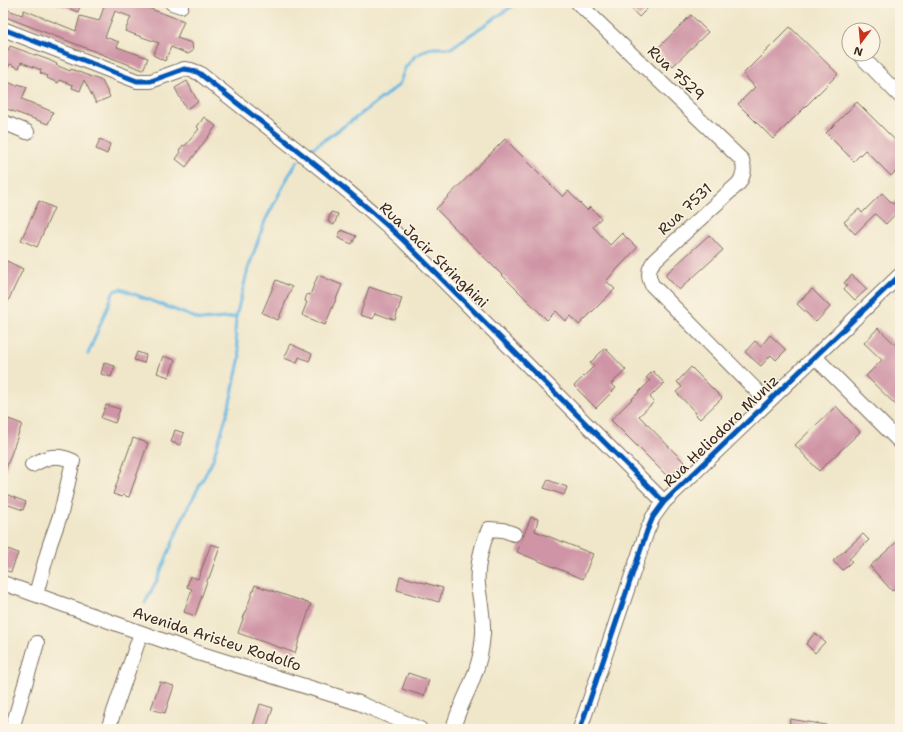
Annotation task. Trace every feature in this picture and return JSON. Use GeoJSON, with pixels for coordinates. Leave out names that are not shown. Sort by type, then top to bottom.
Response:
{"type":"FeatureCollection","features":[{"type":"Feature","properties":{"kind":"street","name":"Rua 7529"},"geometry":{"type":"LineString","coordinates":[[578,3],[739,155],[744,165],[744,171]]}},
{"type":"Feature","properties":{"kind":"street","name":"Rua Jacir Stringhini"},"geometry":{"type":"LineString","coordinates":[[3,29],[137,81],[151,81],[184,69],[191,70],[199,74],[325,172],[403,240],[664,502]]}},
{"type":"Feature","properties":{"kind":"street"},"geometry":{"type":"LineString","coordinates":[[867,62],[900,96]]}},
{"type":"Feature","properties":{"kind":"street"},"geometry":{"type":"LineString","coordinates":[[3,122],[27,132]]}},
{"type":"Feature","properties":{"kind":"street","name":"Rua 7531"},"geometry":{"type":"LineString","coordinates":[[744,171],[739,182],[655,260],[650,266],[648,272],[652,285],[768,402]]}},
{"type":"Feature","properties":{"kind":"street","name":"Rua Heliodoro Muniz"},"geometry":{"type":"LineString","coordinates":[[580,729],[653,517],[664,502],[900,275]]}},
{"type":"Feature","properties":{"kind":"street"},"geometry":{"type":"LineString","coordinates":[[815,356],[900,442]]}},
{"type":"Feature","properties":{"kind":"street"},"geometry":{"type":"LineString","coordinates":[[32,465],[45,458],[62,456],[73,461],[61,513],[50,544],[36,594]]}},
{"type":"Feature","properties":{"kind":"street"},"geometry":{"type":"LineString","coordinates":[[453,729],[473,679],[481,649],[483,626],[477,574],[484,540],[489,529],[503,530],[514,534]]}},
{"type":"Feature","properties":{"kind":"street","name":"Avenida Aristeu Rodolfo"},"geometry":{"type":"LineString","coordinates":[[3,583],[231,664],[359,703],[420,729]]}},
{"type":"Feature","properties":{"kind":"street"},"geometry":{"type":"LineString","coordinates":[[108,729],[141,633]]}},
{"type":"Feature","properties":{"kind":"street"},"geometry":{"type":"LineString","coordinates":[[12,729],[37,643]]}},
{"type":"Feature","properties":{"kind":"building"},"geometry":{"type":"Polygon","coordinates":[[[55,3],[81,3],[78,12],[55,3]]]}},
{"type":"Feature","properties":{"kind":"building"},"geometry":{"type":"Polygon","coordinates":[[[96,3],[134,3],[184,21],[177,38],[192,43],[193,51],[188,54],[171,47],[165,61],[153,55],[159,43],[125,31],[131,17],[115,11],[105,37],[119,42],[117,47],[148,58],[143,70],[3,16],[3,8],[22,15],[24,10],[76,31],[80,16],[99,21],[104,7],[96,3]]]}},
{"type":"Feature","properties":{"kind":"building"},"geometry":{"type":"Polygon","coordinates":[[[626,3],[653,3],[639,17],[626,3]]]}},
{"type":"Feature","properties":{"kind":"building"},"geometry":{"type":"Polygon","coordinates":[[[691,15],[708,32],[673,66],[657,49],[691,15]]]}},
{"type":"Feature","properties":{"kind":"building"},"geometry":{"type":"Polygon","coordinates":[[[790,27],[838,74],[773,139],[738,104],[755,87],[743,74],[790,27]]]}},
{"type":"Feature","properties":{"kind":"building"},"geometry":{"type":"Polygon","coordinates":[[[10,46],[49,60],[70,71],[71,69],[102,81],[110,97],[96,103],[84,80],[80,91],[72,88],[73,85],[59,80],[58,83],[47,78],[48,76],[40,73],[41,70],[21,62],[19,68],[10,64],[3,79],[3,52],[7,53],[10,46]]]}},
{"type":"Feature","properties":{"kind":"building"},"geometry":{"type":"Polygon","coordinates":[[[187,81],[198,102],[186,109],[175,88],[187,81]]]}},
{"type":"Feature","properties":{"kind":"building"},"geometry":{"type":"Polygon","coordinates":[[[8,82],[17,86],[18,84],[27,87],[22,99],[53,112],[48,124],[4,108],[7,99],[3,98],[3,94],[8,82]]]}},
{"type":"Feature","properties":{"kind":"building"},"geometry":{"type":"Polygon","coordinates":[[[857,102],[895,140],[900,135],[900,167],[891,176],[865,150],[854,161],[826,133],[857,102]]]}},
{"type":"Feature","properties":{"kind":"building"},"geometry":{"type":"Polygon","coordinates":[[[204,117],[216,126],[186,167],[176,159],[181,152],[179,151],[183,145],[185,146],[199,129],[197,127],[204,117]]]}},
{"type":"Feature","properties":{"kind":"building"},"geometry":{"type":"Polygon","coordinates":[[[100,139],[110,144],[107,154],[96,149],[100,139]]]}},
{"type":"Feature","properties":{"kind":"building"},"geometry":{"type":"Polygon","coordinates":[[[505,139],[563,197],[568,191],[587,210],[590,207],[601,218],[593,227],[610,245],[622,233],[637,248],[606,281],[615,289],[579,325],[571,316],[566,321],[556,311],[547,320],[436,209],[505,139]]]}},
{"type":"Feature","properties":{"kind":"building"},"geometry":{"type":"Polygon","coordinates":[[[882,193],[893,204],[900,197],[900,209],[886,224],[875,214],[855,234],[844,222],[859,209],[862,213],[882,193]]]}},
{"type":"Feature","properties":{"kind":"building"},"geometry":{"type":"Polygon","coordinates":[[[39,201],[54,208],[37,247],[21,240],[39,201]]]}},
{"type":"Feature","properties":{"kind":"building"},"geometry":{"type":"Polygon","coordinates":[[[331,212],[338,214],[334,225],[328,222],[331,212]]]}},
{"type":"Feature","properties":{"kind":"building"},"geometry":{"type":"Polygon","coordinates":[[[341,230],[356,236],[352,244],[338,238],[341,230]]]}},
{"type":"Feature","properties":{"kind":"building"},"geometry":{"type":"Polygon","coordinates":[[[709,235],[723,250],[679,290],[665,275],[709,235]]]}},
{"type":"Feature","properties":{"kind":"building"},"geometry":{"type":"Polygon","coordinates":[[[7,261],[23,269],[3,312],[3,269],[7,261]]]}},
{"type":"Feature","properties":{"kind":"building"},"geometry":{"type":"Polygon","coordinates":[[[318,275],[342,285],[325,325],[302,315],[307,302],[305,301],[307,294],[310,295],[318,275]]]}},
{"type":"Feature","properties":{"kind":"building"},"geometry":{"type":"Polygon","coordinates":[[[852,275],[867,289],[855,300],[844,289],[847,285],[844,283],[852,275]]]}},
{"type":"Feature","properties":{"kind":"building"},"geometry":{"type":"Polygon","coordinates":[[[276,280],[292,287],[278,320],[262,313],[276,280]]]}},
{"type":"Feature","properties":{"kind":"building"},"geometry":{"type":"Polygon","coordinates":[[[369,287],[402,298],[395,320],[375,313],[373,319],[360,315],[369,287]]]}},
{"type":"Feature","properties":{"kind":"building"},"geometry":{"type":"Polygon","coordinates":[[[812,289],[830,307],[816,322],[797,304],[812,289]]]}},
{"type":"Feature","properties":{"kind":"building"},"geometry":{"type":"Polygon","coordinates":[[[878,328],[900,349],[900,409],[866,376],[882,360],[864,343],[878,328]]]}},
{"type":"Feature","properties":{"kind":"building"},"geometry":{"type":"Polygon","coordinates":[[[770,335],[786,350],[776,360],[771,355],[761,366],[745,352],[755,341],[761,346],[770,335]]]}},
{"type":"Feature","properties":{"kind":"building"},"geometry":{"type":"Polygon","coordinates":[[[291,344],[312,354],[309,361],[299,357],[297,363],[284,358],[291,344]]]}},
{"type":"Feature","properties":{"kind":"building"},"geometry":{"type":"Polygon","coordinates":[[[605,348],[626,370],[611,384],[616,388],[596,408],[574,386],[594,366],[590,363],[605,348]]]}},
{"type":"Feature","properties":{"kind":"building"},"geometry":{"type":"Polygon","coordinates":[[[137,352],[146,355],[144,363],[134,360],[137,352]]]}},
{"type":"Feature","properties":{"kind":"building"},"geometry":{"type":"Polygon","coordinates":[[[163,356],[175,360],[169,377],[157,373],[163,356]]]}},
{"type":"Feature","properties":{"kind":"building"},"geometry":{"type":"Polygon","coordinates":[[[104,363],[115,366],[111,377],[101,374],[104,363]]]}},
{"type":"Feature","properties":{"kind":"building"},"geometry":{"type":"Polygon","coordinates":[[[691,367],[722,398],[700,419],[676,392],[682,387],[677,382],[691,367]]]}},
{"type":"Feature","properties":{"kind":"building"},"geometry":{"type":"Polygon","coordinates":[[[653,371],[664,383],[650,397],[654,402],[639,416],[684,462],[669,478],[611,420],[650,381],[646,378],[653,371]]]}},
{"type":"Feature","properties":{"kind":"building"},"geometry":{"type":"Polygon","coordinates":[[[106,405],[120,409],[115,423],[101,418],[106,405]]]}},
{"type":"Feature","properties":{"kind":"building"},"geometry":{"type":"Polygon","coordinates":[[[836,406],[860,432],[819,471],[795,445],[836,406]]]}},
{"type":"Feature","properties":{"kind":"building"},"geometry":{"type":"Polygon","coordinates":[[[3,417],[22,424],[4,474],[3,474],[3,417]]]}},
{"type":"Feature","properties":{"kind":"building"},"geometry":{"type":"Polygon","coordinates":[[[175,430],[184,433],[180,445],[171,442],[175,430]]]}},
{"type":"Feature","properties":{"kind":"building"},"geometry":{"type":"Polygon","coordinates":[[[133,438],[148,443],[129,497],[123,495],[122,497],[113,494],[133,438]]]}},
{"type":"Feature","properties":{"kind":"building"},"geometry":{"type":"Polygon","coordinates":[[[548,480],[567,487],[564,495],[544,488],[548,480]]]}},
{"type":"Feature","properties":{"kind":"building"},"geometry":{"type":"Polygon","coordinates":[[[3,493],[26,502],[23,510],[3,503],[3,493]]]}},
{"type":"Feature","properties":{"kind":"building"},"geometry":{"type":"Polygon","coordinates":[[[531,517],[538,519],[535,531],[593,554],[583,579],[517,552],[531,517]]]}},
{"type":"Feature","properties":{"kind":"building"},"geometry":{"type":"Polygon","coordinates":[[[863,534],[869,540],[849,559],[852,561],[843,570],[833,561],[863,534]]]}},
{"type":"Feature","properties":{"kind":"building"},"geometry":{"type":"Polygon","coordinates":[[[900,539],[900,584],[892,591],[870,566],[900,539]]]}},
{"type":"Feature","properties":{"kind":"building"},"geometry":{"type":"Polygon","coordinates":[[[211,544],[220,547],[195,616],[184,612],[192,589],[187,587],[190,576],[198,579],[211,544]]]}},
{"type":"Feature","properties":{"kind":"building"},"geometry":{"type":"Polygon","coordinates":[[[8,549],[18,553],[11,572],[3,570],[3,564],[8,549]]]}},
{"type":"Feature","properties":{"kind":"building"},"geometry":{"type":"Polygon","coordinates":[[[400,576],[443,588],[439,602],[397,590],[400,576]]]}},
{"type":"Feature","properties":{"kind":"building"},"geometry":{"type":"Polygon","coordinates":[[[255,585],[311,604],[295,653],[238,633],[255,585]]]}},
{"type":"Feature","properties":{"kind":"building"},"geometry":{"type":"Polygon","coordinates":[[[815,633],[825,642],[815,653],[806,644],[815,633]]]}},
{"type":"Feature","properties":{"kind":"building"},"geometry":{"type":"Polygon","coordinates":[[[408,673],[429,680],[424,696],[402,689],[408,673]]]}},
{"type":"Feature","properties":{"kind":"building"},"geometry":{"type":"Polygon","coordinates":[[[160,682],[174,686],[165,713],[151,709],[160,682]]]}},
{"type":"Feature","properties":{"kind":"building"},"geometry":{"type":"Polygon","coordinates":[[[260,704],[273,708],[266,729],[252,729],[260,704]]]}},
{"type":"Feature","properties":{"kind":"building"},"geometry":{"type":"Polygon","coordinates":[[[790,719],[826,725],[826,729],[789,729],[790,719]]]}},
{"type":"Feature","properties":{"kind":"waterway"},"geometry":{"type":"LineString","coordinates":[[310,150],[399,85],[405,68],[415,56],[430,48],[451,48],[517,3]]}},
{"type":"Feature","properties":{"kind":"waterway"},"geometry":{"type":"LineString","coordinates":[[145,603],[158,578],[183,517],[212,462],[228,411],[240,357],[235,333],[236,317],[248,269],[265,221],[298,161]]}},
{"type":"Feature","properties":{"kind":"waterway"},"geometry":{"type":"LineString","coordinates":[[88,354],[114,291],[121,289],[201,320],[236,317]]}},
{"type":"Feature","properties":{"kind":"cycle path"},"geometry":{"type":"LineString","coordinates":[[3,29],[137,81],[151,81],[184,69],[199,73],[329,175],[403,240],[664,502]]}},
{"type":"Feature","properties":{"kind":"cycle path"},"geometry":{"type":"LineString","coordinates":[[580,729],[653,517],[664,502],[900,275]]}}]}
